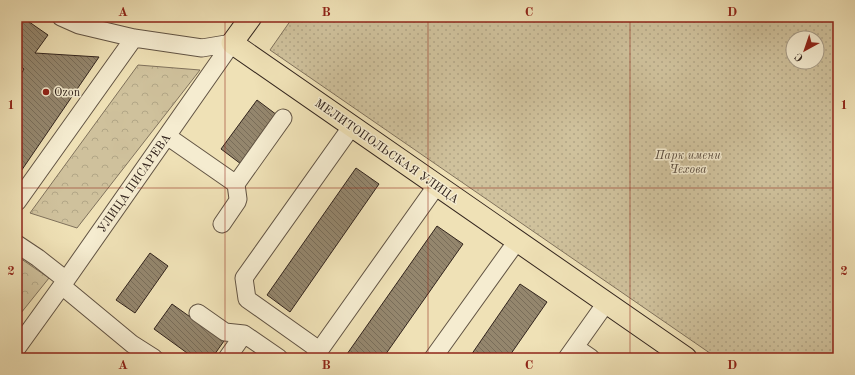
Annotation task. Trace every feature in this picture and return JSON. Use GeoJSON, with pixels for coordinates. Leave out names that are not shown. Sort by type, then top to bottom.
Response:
{"type":"FeatureCollection","features":[{"type":"Feature","properties":{"kind":"main road","name":"УЛИЦА ПИСАРЕВА"},"geometry":{"type":"LineString","coordinates":[[232,43],[251,17]]}},
{"type":"Feature","properties":{"kind":"main road","name":"МЕЛИТОПОЛЬСКАЯ УЛИЦА"},"geometry":{"type":"LineString","coordinates":[[232,43],[686,358]]}},
{"type":"Feature","properties":{"kind":"street"},"geometry":{"type":"LineString","coordinates":[[61,17],[79,25],[134,38],[202,48],[232,43]]}},
{"type":"Feature","properties":{"kind":"street"},"geometry":{"type":"LineString","coordinates":[[17,202],[134,38]]}},
{"type":"Feature","properties":{"kind":"street","name":"УЛИЦА ПИСАРЕВА"},"geometry":{"type":"LineString","coordinates":[[17,348],[232,43]]}},
{"type":"Feature","properties":{"kind":"street"},"geometry":{"type":"LineString","coordinates":[[222,224],[237,202],[236,184],[283,118]]}},
{"type":"Feature","properties":{"kind":"street"},"geometry":{"type":"LineString","coordinates":[[352,126],[244,278],[247,299],[317,354],[437,185]]}},
{"type":"Feature","properties":{"kind":"street"},"geometry":{"type":"LineString","coordinates":[[167,136],[236,184]]}},
{"type":"Feature","properties":{"kind":"street"},"geometry":{"type":"LineString","coordinates":[[433,358],[517,241]]}},
{"type":"Feature","properties":{"kind":"street"},"geometry":{"type":"LineString","coordinates":[[17,244],[38,258],[132,344],[154,358]]}},
{"type":"Feature","properties":{"kind":"street"},"geometry":{"type":"LineString","coordinates":[[590,358],[571,352],[606,303]]}},
{"type":"Feature","properties":{"kind":"street"},"geometry":{"type":"LineString","coordinates":[[198,313],[225,332],[244,334],[279,358]]}},
{"type":"Feature","properties":{"kind":"street"},"geometry":{"type":"LineString","coordinates":[[227,358],[244,334]]}},
{"type":"Feature","properties":{"kind":"green space"},"geometry":{"type":"Polygon","coordinates":[[[180,17],[216,17],[213,21],[180,17]]]}},
{"type":"Feature","properties":{"kind":"green space","name":"Парк имени Чехова"},"geometry":{"type":"Polygon","coordinates":[[[293,17],[838,17],[838,358],[717,358],[270,50],[293,17]]]}},
{"type":"Feature","properties":{"kind":"green space"},"geometry":{"type":"Polygon","coordinates":[[[138,65],[200,70],[77,228],[30,213],[138,65]]]}},
{"type":"Feature","properties":{"kind":"green space"},"geometry":{"type":"Polygon","coordinates":[[[17,256],[49,278],[17,318],[17,256]]]}},
{"type":"Feature","properties":{"kind":"building"},"geometry":{"type":"Polygon","coordinates":[[[17,17],[22,17],[48,35],[35,53],[99,57],[17,177],[17,80],[24,69],[17,64],[17,17]]]}},
{"type":"Feature","properties":{"kind":"building"},"geometry":{"type":"Polygon","coordinates":[[[257,100],[277,115],[241,164],[221,149],[257,100]]]}},
{"type":"Feature","properties":{"kind":"building"},"geometry":{"type":"Polygon","coordinates":[[[356,168],[379,184],[290,312],[267,295],[356,168]]]}},
{"type":"Feature","properties":{"kind":"building"},"geometry":{"type":"Polygon","coordinates":[[[437,226],[463,244],[383,358],[352,358],[347,354],[437,226]]]}},
{"type":"Feature","properties":{"kind":"building"},"geometry":{"type":"Polygon","coordinates":[[[150,253],[168,266],[135,313],[116,300],[150,253]]]}},
{"type":"Feature","properties":{"kind":"building"},"geometry":{"type":"Polygon","coordinates":[[[520,284],[547,302],[508,358],[469,358],[520,284]]]}},
{"type":"Feature","properties":{"kind":"building"},"geometry":{"type":"Polygon","coordinates":[[[172,304],[224,341],[212,358],[194,358],[154,329],[172,304]]]}},
{"type":"Feature","properties":{"kind":"place","name":"Ozon"},"geometry":{"type":"Point","coordinates":[46,92]}}]}
